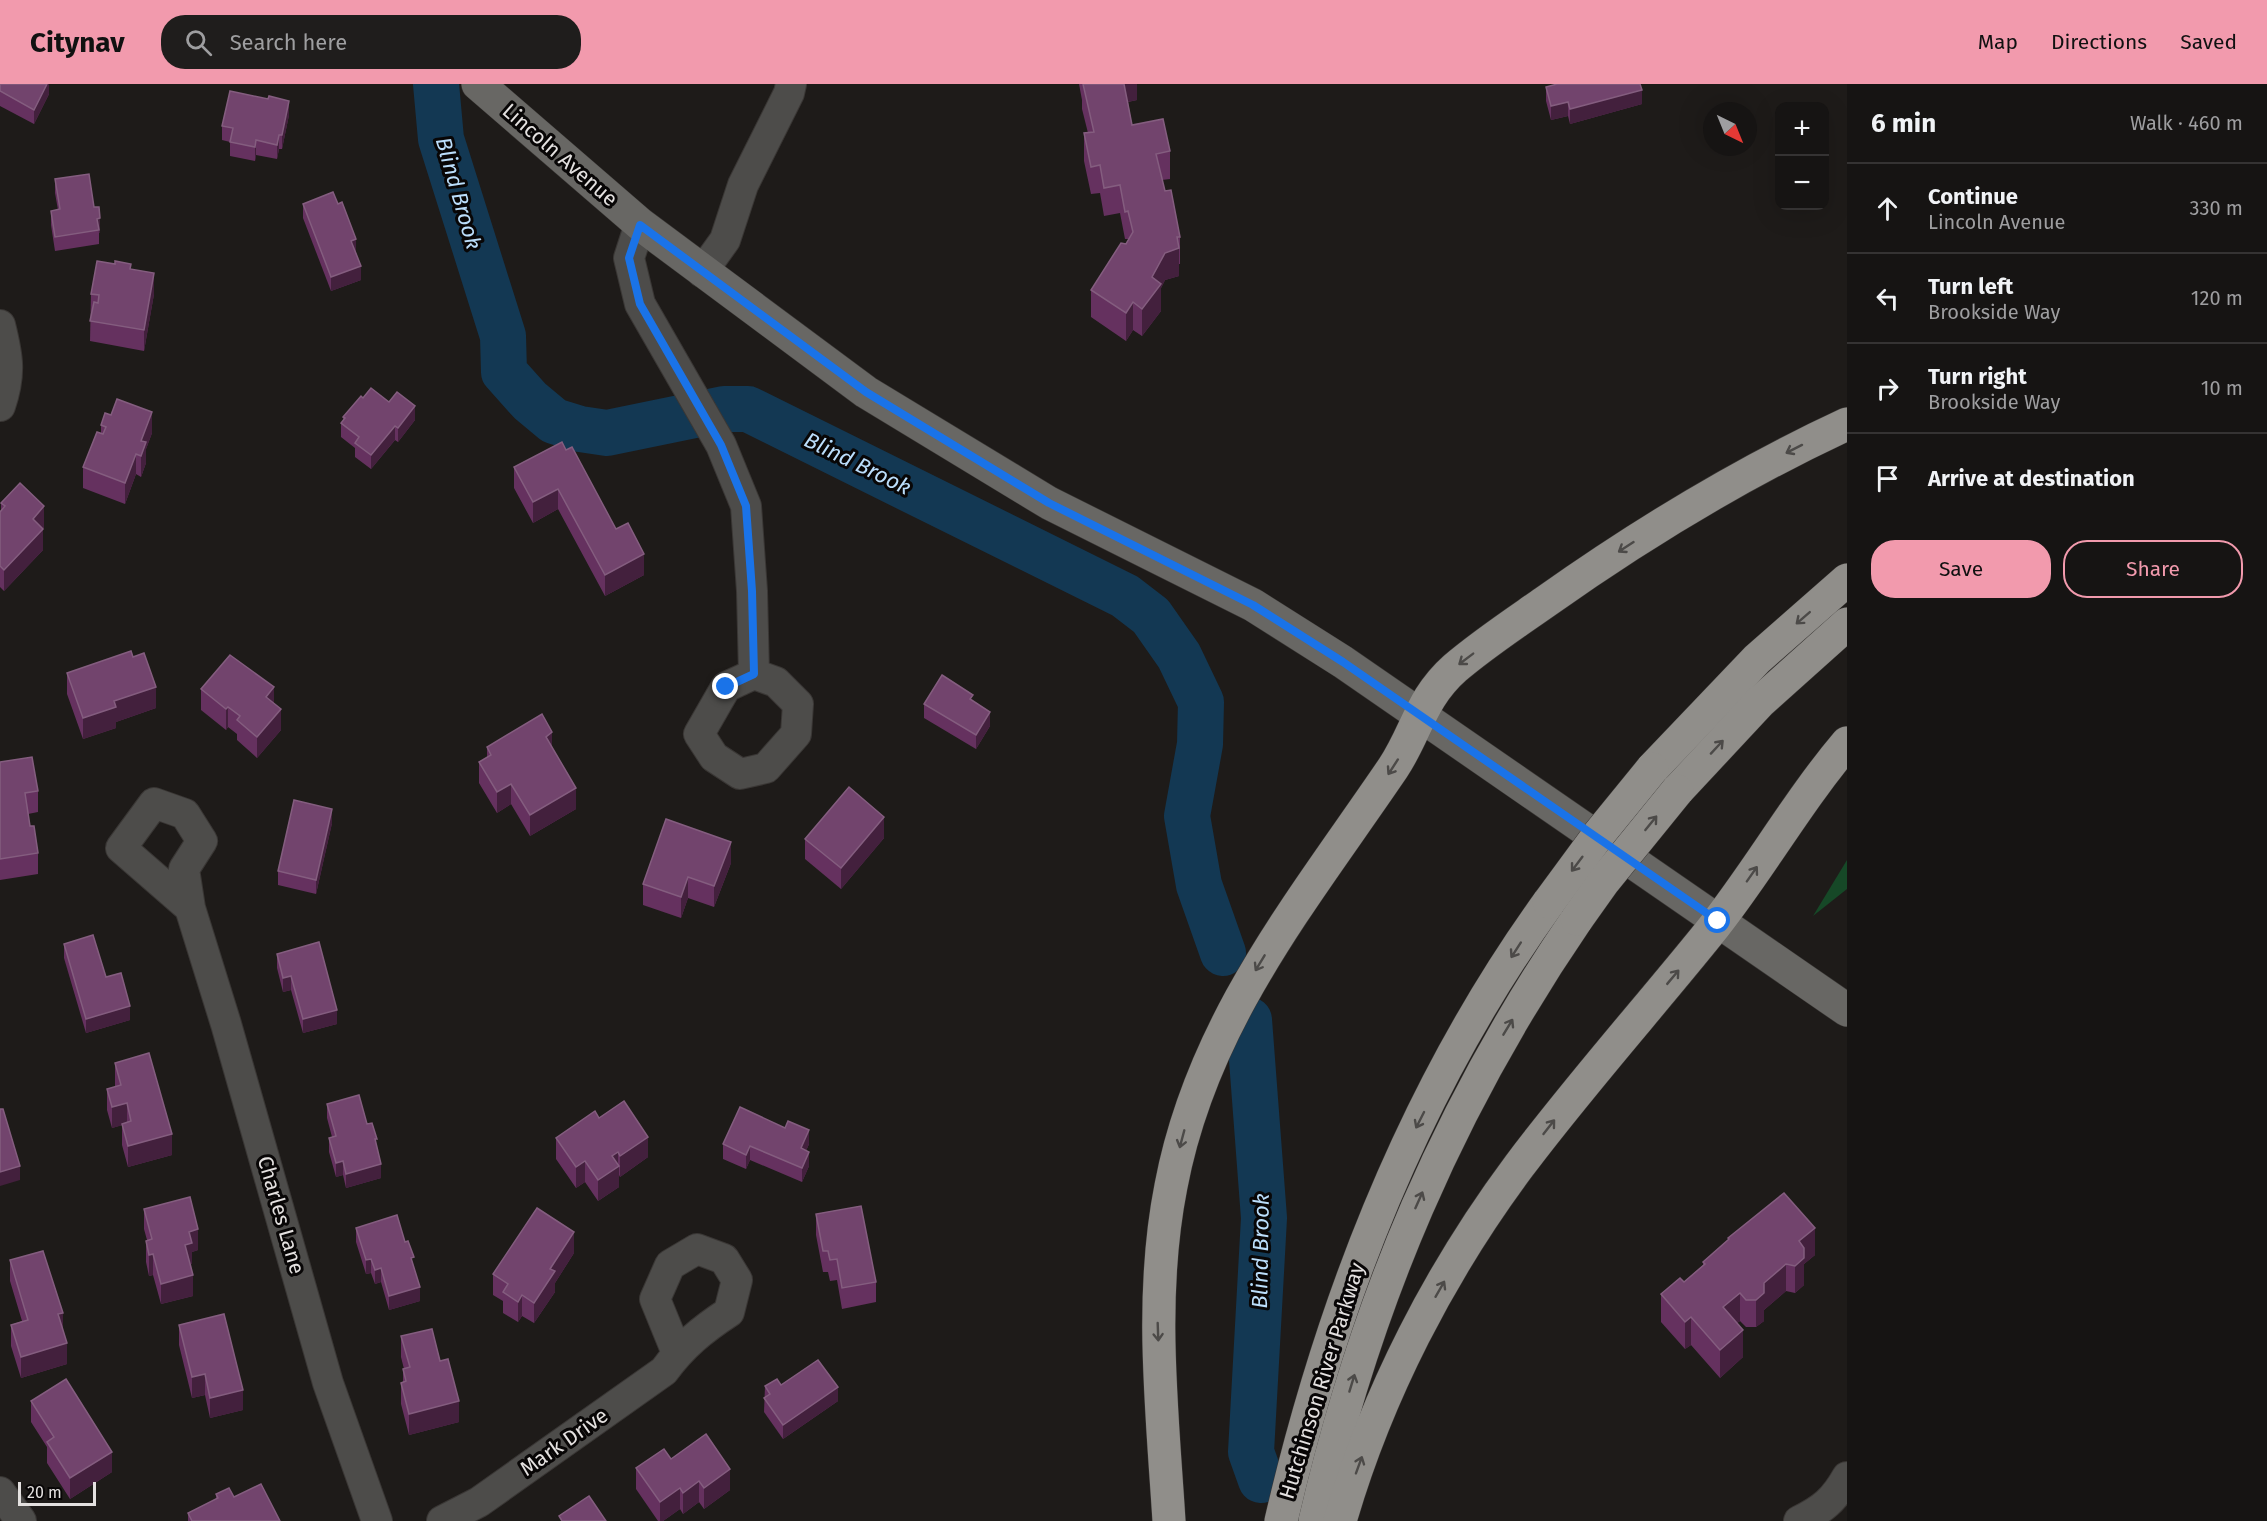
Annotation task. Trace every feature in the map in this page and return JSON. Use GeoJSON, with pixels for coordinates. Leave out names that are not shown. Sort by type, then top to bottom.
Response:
{"type":"FeatureCollection","features":[{"type":"Feature","properties":{"kind":"highway"},"geometry":{"type":"LineString","coordinates":[[1169,1521],[1158,1345],[1158,1285],[1170,1188],[1184,1130],[1219,1038],[1240,996],[1291,913],[1395,764],[1434,690],[1455,668],[1594,567],[1709,495],[1847,424]]}},
{"type":"Feature","properties":{"kind":"highway","name":"Hutchinson River Parkway"},"geometry":{"type":"LineString","coordinates":[[1281,1521],[1316,1386],[1359,1259],[1399,1163],[1465,1034],[1549,902],[1599,834],[1652,769],[1757,659],[1847,580]]}},
{"type":"Feature","properties":{"kind":"highway","name":"Hutchinson River Parkway"},"geometry":{"type":"LineString","coordinates":[[1315,1521],[1338,1429],[1366,1339],[1394,1262],[1416,1207],[1456,1122],[1495,1049],[1577,919],[1604,881],[1677,790],[1760,702],[1847,624]]}},
{"type":"Feature","properties":{"kind":"highway"},"geometry":{"type":"LineString","coordinates":[[1340,1521],[1366,1444],[1391,1384],[1428,1310],[1499,1193],[1537,1142],[1718,921],[1801,802],[1847,743]]}},
{"type":"Feature","properties":{"kind":"street","name":"Lincoln Avenue"},"geometry":{"type":"LineString","coordinates":[[478,84],[640,225],[866,392],[1049,503],[1253,605],[1343,662],[1847,1010]]}},
{"type":"Feature","properties":{"kind":"street"},"geometry":{"type":"LineString","coordinates":[[702,272],[725,240],[742,185],[789,93],[791,84]]}},
{"type":"Feature","properties":{"kind":"street"},"geometry":{"type":"LineString","coordinates":[[640,225],[629,258],[640,304],[721,445],[746,506],[752,591],[754,674]]}},
{"type":"Feature","properties":{"kind":"street"},"geometry":{"type":"LineString","coordinates":[[0,326],[7,354],[8,384],[0,406]]}},
{"type":"Feature","properties":{"kind":"street","name":"Charles Lane"},"geometry":{"type":"LineString","coordinates":[[190,908],[226,1024],[328,1383],[377,1521]]}},
{"type":"Feature","properties":{"kind":"street","name":"Mark Drive"},"geometry":{"type":"LineString","coordinates":[[442,1521],[478,1502],[664,1371],[678,1353]]}},
{"type":"Feature","properties":{"kind":"street"},"geometry":{"type":"LineString","coordinates":[[1799,1521],[1830,1502],[1838,1494],[1847,1477]]}},
{"type":"Feature","properties":{"kind":"street"},"geometry":{"type":"LineString","coordinates":[[0,1492],[21,1521]]}},
{"type":"Feature","properties":{"kind":"green space"},"geometry":{"type":"Polygon","coordinates":[[[1847,860],[1847,889],[1813,916],[1847,860]]]}},
{"type":"Feature","properties":{"kind":"building"},"geometry":{"type":"Polygon","coordinates":[[[0,84],[47,84],[34,110],[0,91],[0,84]]]}},
{"type":"Feature","properties":{"kind":"building"},"geometry":{"type":"Polygon","coordinates":[[[1083,84],[1124,84],[1132,125],[1163,119],[1170,151],[1156,154],[1165,191],[1171,190],[1180,237],[1177,237],[1179,248],[1165,253],[1152,277],[1161,284],[1142,309],[1133,302],[1126,313],[1091,290],[1121,243],[1126,244],[1133,232],[1128,211],[1125,212],[1120,185],[1104,188],[1100,165],[1091,167],[1084,133],[1094,132],[1083,84]]]}},
{"type":"Feature","properties":{"kind":"building"},"geometry":{"type":"Polygon","coordinates":[[[1557,84],[1640,84],[1642,90],[1570,109],[1568,102],[1551,106],[1546,87],[1557,84]]]}},
{"type":"Feature","properties":{"kind":"building"},"geometry":{"type":"Polygon","coordinates":[[[230,91],[289,101],[282,135],[279,135],[277,145],[256,140],[255,147],[230,142],[233,128],[222,126],[230,91]]]}},
{"type":"Feature","properties":{"kind":"building"},"geometry":{"type":"Polygon","coordinates":[[[89,174],[94,207],[99,207],[100,218],[97,219],[99,230],[55,237],[51,211],[60,209],[55,179],[89,174]]]}},
{"type":"Feature","properties":{"kind":"building"},"geometry":{"type":"Polygon","coordinates":[[[333,192],[338,204],[342,202],[356,239],[351,241],[361,266],[331,277],[303,204],[333,192]]]}},
{"type":"Feature","properties":{"kind":"building"},"geometry":{"type":"Polygon","coordinates":[[[97,261],[131,264],[130,269],[154,273],[144,330],[90,321],[94,302],[98,303],[99,295],[91,294],[97,261]]]}},
{"type":"Feature","properties":{"kind":"building"},"geometry":{"type":"Polygon","coordinates":[[[371,388],[389,402],[397,392],[415,406],[398,428],[395,426],[371,455],[355,443],[359,437],[341,423],[345,418],[343,417],[361,396],[363,398],[371,388]]]}},
{"type":"Feature","properties":{"kind":"building"},"geometry":{"type":"Polygon","coordinates":[[[117,399],[152,412],[141,441],[146,442],[141,456],[136,454],[125,483],[83,467],[97,432],[103,434],[106,427],[101,425],[105,413],[111,415],[117,399]]]}},
{"type":"Feature","properties":{"kind":"building"},"geometry":{"type":"Polygon","coordinates":[[[562,442],[566,450],[572,447],[616,529],[628,523],[644,554],[605,575],[558,489],[533,502],[514,467],[562,442]]]}},
{"type":"Feature","properties":{"kind":"building"},"geometry":{"type":"Polygon","coordinates":[[[20,483],[44,506],[33,519],[43,529],[4,570],[0,566],[0,512],[5,506],[1,503],[20,483]]]}},
{"type":"Feature","properties":{"kind":"building"},"geometry":{"type":"Polygon","coordinates":[[[131,651],[133,657],[144,653],[156,687],[114,701],[116,707],[83,718],[67,673],[131,651]]]}},
{"type":"Feature","properties":{"kind":"building"},"geometry":{"type":"Polygon","coordinates":[[[230,655],[274,687],[266,697],[281,709],[257,737],[237,720],[240,716],[228,707],[226,709],[201,689],[230,655]]]}},
{"type":"Feature","properties":{"kind":"building"},"geometry":{"type":"Polygon","coordinates":[[[942,675],[973,695],[970,699],[990,712],[976,735],[924,704],[942,675]]]}},
{"type":"Feature","properties":{"kind":"building"},"geometry":{"type":"Polygon","coordinates":[[[542,714],[552,732],[546,737],[576,788],[530,815],[511,784],[497,792],[479,762],[491,755],[487,747],[542,714]]]}},
{"type":"Feature","properties":{"kind":"building"},"geometry":{"type":"Polygon","coordinates":[[[32,757],[38,791],[25,793],[30,826],[34,826],[38,853],[0,859],[0,762],[32,757]]]}},
{"type":"Feature","properties":{"kind":"building"},"geometry":{"type":"Polygon","coordinates":[[[849,787],[884,817],[841,868],[805,839],[849,787]]]}},
{"type":"Feature","properties":{"kind":"building"},"geometry":{"type":"Polygon","coordinates":[[[294,800],[332,809],[316,880],[278,871],[294,800]]]}},
{"type":"Feature","properties":{"kind":"building"},"geometry":{"type":"Polygon","coordinates":[[[666,819],[731,842],[714,886],[688,877],[681,897],[643,884],[666,819]]]}},
{"type":"Feature","properties":{"kind":"building"},"geometry":{"type":"Polygon","coordinates":[[[93,935],[106,977],[121,973],[130,1006],[86,1019],[64,944],[93,935]]]}},
{"type":"Feature","properties":{"kind":"building"},"geometry":{"type":"Polygon","coordinates":[[[319,942],[337,1010],[303,1019],[291,976],[283,978],[277,954],[319,942]]]}},
{"type":"Feature","properties":{"kind":"building"},"geometry":{"type":"Polygon","coordinates":[[[149,1053],[172,1134],[128,1146],[122,1124],[131,1121],[127,1103],[112,1107],[107,1089],[121,1085],[115,1063],[149,1053]]]}},
{"type":"Feature","properties":{"kind":"building"},"geometry":{"type":"Polygon","coordinates":[[[359,1095],[367,1124],[372,1123],[381,1164],[346,1174],[343,1161],[336,1163],[329,1138],[336,1136],[327,1104],[359,1095]]]}},
{"type":"Feature","properties":{"kind":"building"},"geometry":{"type":"Polygon","coordinates":[[[624,1101],[648,1137],[620,1156],[618,1152],[612,1156],[619,1166],[598,1180],[585,1161],[576,1167],[556,1138],[595,1111],[599,1118],[624,1101]]]}},
{"type":"Feature","properties":{"kind":"building"},"geometry":{"type":"Polygon","coordinates":[[[740,1107],[785,1128],[788,1121],[809,1130],[801,1148],[809,1152],[802,1168],[750,1146],[746,1155],[723,1144],[740,1107]]]}},
{"type":"Feature","properties":{"kind":"building"},"geometry":{"type":"Polygon","coordinates":[[[0,1109],[3,1109],[20,1166],[0,1172],[0,1109]]]}},
{"type":"Feature","properties":{"kind":"building"},"geometry":{"type":"Polygon","coordinates":[[[1784,1193],[1815,1228],[1799,1241],[1804,1248],[1804,1258],[1795,1266],[1786,1264],[1764,1283],[1764,1293],[1756,1300],[1746,1300],[1740,1293],[1723,1307],[1743,1330],[1720,1350],[1691,1317],[1685,1322],[1661,1294],[1680,1278],[1684,1282],[1705,1264],[1703,1262],[1728,1238],[1784,1193]]]}},
{"type":"Feature","properties":{"kind":"building"},"geometry":{"type":"Polygon","coordinates":[[[190,1197],[198,1229],[189,1232],[192,1243],[185,1245],[193,1275],[161,1284],[153,1254],[149,1255],[146,1241],[152,1239],[144,1209],[190,1197]]]}},
{"type":"Feature","properties":{"kind":"building"},"geometry":{"type":"Polygon","coordinates":[[[861,1206],[876,1282],[842,1288],[837,1259],[830,1260],[828,1251],[823,1251],[816,1214],[861,1206]]]}},
{"type":"Feature","properties":{"kind":"building"},"geometry":{"type":"Polygon","coordinates":[[[537,1208],[574,1232],[550,1269],[555,1271],[534,1303],[522,1295],[518,1302],[503,1292],[508,1284],[493,1274],[537,1208]]]}},
{"type":"Feature","properties":{"kind":"building"},"geometry":{"type":"Polygon","coordinates":[[[397,1215],[405,1242],[408,1241],[414,1257],[411,1258],[420,1287],[389,1296],[381,1268],[375,1270],[371,1259],[366,1260],[356,1228],[397,1215]]]}},
{"type":"Feature","properties":{"kind":"building"},"geometry":{"type":"Polygon","coordinates":[[[43,1251],[63,1313],[58,1314],[67,1343],[21,1357],[11,1325],[28,1320],[10,1260],[43,1251]]]}},
{"type":"Feature","properties":{"kind":"building"},"geometry":{"type":"Polygon","coordinates":[[[224,1314],[243,1390],[210,1398],[205,1374],[192,1377],[179,1325],[224,1314]]]}},
{"type":"Feature","properties":{"kind":"building"},"geometry":{"type":"Polygon","coordinates":[[[432,1329],[440,1361],[448,1359],[459,1401],[409,1414],[401,1383],[406,1381],[403,1369],[410,1367],[401,1336],[432,1329]]]}},
{"type":"Feature","properties":{"kind":"building"},"geometry":{"type":"Polygon","coordinates":[[[818,1360],[838,1387],[783,1425],[764,1398],[770,1394],[765,1386],[777,1379],[781,1385],[818,1360]]]}},
{"type":"Feature","properties":{"kind":"building"},"geometry":{"type":"Polygon","coordinates":[[[66,1379],[112,1452],[70,1478],[47,1442],[54,1437],[31,1401],[66,1379]]]}},
{"type":"Feature","properties":{"kind":"building"},"geometry":{"type":"Polygon","coordinates":[[[706,1434],[730,1469],[704,1488],[699,1481],[683,1493],[680,1488],[660,1502],[636,1468],[664,1449],[671,1459],[706,1434]]]}},
{"type":"Feature","properties":{"kind":"building"},"geometry":{"type":"Polygon","coordinates":[[[261,1484],[280,1521],[192,1521],[188,1513],[218,1498],[216,1494],[229,1488],[234,1497],[261,1484]]]}},
{"type":"Feature","properties":{"kind":"building"},"geometry":{"type":"Polygon","coordinates":[[[589,1496],[606,1521],[562,1521],[559,1516],[589,1496]]]}},
{"type":"Feature","properties":{"kind":"waterway","name":"Blind Brook"},"geometry":{"type":"LineString","coordinates":[[436,84],[441,139],[503,336],[504,372],[530,401],[554,421],[580,429],[607,433],[724,409],[748,409],[1125,596],[1151,616],[1179,656],[1201,702],[1200,744],[1187,816],[1199,885],[1223,953]]}},
{"type":"Feature","properties":{"kind":"waterway","name":"Blind Brook"},"geometry":{"type":"LineString","coordinates":[[1249,1020],[1264,1218],[1251,1452],[1261,1480]]}},
{"type":"Feature","properties":{"kind":"route"},"geometry":{"type":"LineString","coordinates":[[726,687],[754,674],[752,591],[746,506],[721,445],[640,304],[629,258],[640,225],[866,392],[1049,503],[1253,605],[1343,662],[1718,921]]}}]}
